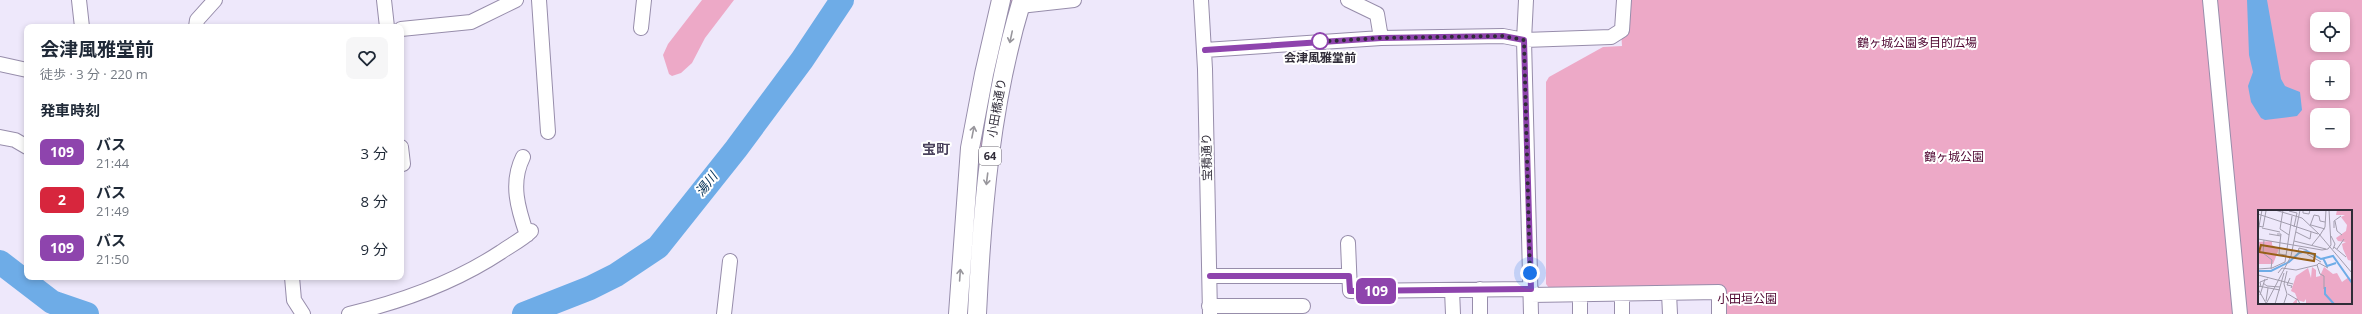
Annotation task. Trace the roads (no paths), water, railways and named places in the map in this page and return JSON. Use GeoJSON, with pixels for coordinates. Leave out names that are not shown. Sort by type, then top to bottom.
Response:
{"type":"FeatureCollection","features":[{"type":"Feature","properties":{"kind":"main road","name":"小田橋通り"},"geometry":{"type":"LineString","coordinates":[[958,314],[970,148],[984,74],[1001,0]]}},
{"type":"Feature","properties":{"kind":"main road","name":"小田橋通り"},"geometry":{"type":"LineString","coordinates":[[977,314],[983,208],[992,137],[1006,59],[1021,3]]}},
{"type":"Feature","properties":{"kind":"street"},"geometry":{"type":"LineString","coordinates":[[79,0],[82,24]]}},
{"type":"Feature","properties":{"kind":"street"},"geometry":{"type":"LineString","coordinates":[[196,24],[197,20],[215,0]]}},
{"type":"Feature","properties":{"kind":"street"},"geometry":{"type":"LineString","coordinates":[[384,0],[387,24]]}},
{"type":"Feature","properties":{"kind":"street"},"geometry":{"type":"LineString","coordinates":[[404,29],[476,21],[516,0]]}},
{"type":"Feature","properties":{"kind":"street"},"geometry":{"type":"LineString","coordinates":[[539,0],[548,132]]}},
{"type":"Feature","properties":{"kind":"street"},"geometry":{"type":"LineString","coordinates":[[641,28],[644,0]]}},
{"type":"Feature","properties":{"kind":"street"},"geometry":{"type":"LineString","coordinates":[[1021,3],[1074,0]]}},
{"type":"Feature","properties":{"kind":"street","name":"宝積通り"},"geometry":{"type":"LineString","coordinates":[[1201,0],[1205,50],[1210,310]]}},
{"type":"Feature","properties":{"kind":"street"},"geometry":{"type":"LineString","coordinates":[[1348,0],[1377,14],[1380,19],[1381,38]]}},
{"type":"Feature","properties":{"kind":"street"},"geometry":{"type":"LineString","coordinates":[[1526,0],[1524,40],[1531,314]]}},
{"type":"Feature","properties":{"kind":"street"},"geometry":{"type":"LineString","coordinates":[[1205,50],[1381,38],[1503,36],[1524,40],[1611,37],[1618,34],[1624,25],[1624,0]]}},
{"type":"Feature","properties":{"kind":"street"},"geometry":{"type":"LineString","coordinates":[[2210,0],[2240,314]]}},
{"type":"Feature","properties":{"kind":"street"},"geometry":{"type":"LineString","coordinates":[[0,64],[24,69]]}},
{"type":"Feature","properties":{"kind":"street"},"geometry":{"type":"LineString","coordinates":[[0,136],[15,140],[24,145]]}},
{"type":"Feature","properties":{"kind":"street"},"geometry":{"type":"LineString","coordinates":[[349,314],[392,304],[441,286],[486,262],[529,233],[517,201],[515,180],[517,169],[522,157]]}},
{"type":"Feature","properties":{"kind":"street"},"geometry":{"type":"LineString","coordinates":[[1348,243],[1350,291],[1480,289],[1580,294],[1719,292],[1719,314]]}},
{"type":"Feature","properties":{"kind":"street"},"geometry":{"type":"LineString","coordinates":[[724,314],[730,261]]}},
{"type":"Feature","properties":{"kind":"street"},"geometry":{"type":"LineString","coordinates":[[1210,276],[1349,276]]}},
{"type":"Feature","properties":{"kind":"street"},"geometry":{"type":"LineString","coordinates":[[292,280],[294,300],[303,314]]}},
{"type":"Feature","properties":{"kind":"street"},"geometry":{"type":"LineString","coordinates":[[1480,289],[1480,314]]}},
{"type":"Feature","properties":{"kind":"street"},"geometry":{"type":"LineString","coordinates":[[1452,290],[1453,314]]}},
{"type":"Feature","properties":{"kind":"street"},"geometry":{"type":"LineString","coordinates":[[1669,293],[1670,314]]}},
{"type":"Feature","properties":{"kind":"street"},"geometry":{"type":"LineString","coordinates":[[1580,294],[1580,314]]}},
{"type":"Feature","properties":{"kind":"street"},"geometry":{"type":"LineString","coordinates":[[1622,294],[1622,314]]}},
{"type":"Feature","properties":{"kind":"street"},"geometry":{"type":"LineString","coordinates":[[1210,310],[1303,306]]}},
{"type":"Feature","properties":{"kind":"water"},"geometry":{"type":"Polygon","coordinates":[[[2247,0],[2267,0],[2281,79],[2285,86],[2300,92],[2302,110],[2297,116],[2265,120],[2261,118],[2251,102],[2248,86],[2253,72],[2249,55],[2247,0]]]}},
{"type":"Feature","properties":{"kind":"waterway","name":"湯川"},"geometry":{"type":"LineString","coordinates":[[524,314],[590,288],[616,275],[658,247],[736,149],[802,60],[842,0]]}},
{"type":"Feature","properties":{"kind":"waterway","name":"湯川"},"geometry":{"type":"LineString","coordinates":[[0,262],[52,302],[87,314]]}},
{"type":"Feature","properties":{"kind":"place","name":"会津風雅堂前"},"geometry":{"type":"Point","coordinates":[1320,41]}},
{"type":"Feature","properties":{"kind":"district","name":"宝町"},"geometry":{"type":"Point","coordinates":[936,149]}},
{"type":"Feature","properties":{"kind":"park label","name":"鶴ヶ城公園多目的広場"},"geometry":{"type":"Point","coordinates":[1917,43]}},
{"type":"Feature","properties":{"kind":"park label","name":"鶴ヶ城公園"},"geometry":{"type":"Point","coordinates":[1954,157]}},
{"type":"Feature","properties":{"kind":"park label","name":"小田垣公園"},"geometry":{"type":"Point","coordinates":[1747,299]}}]}
